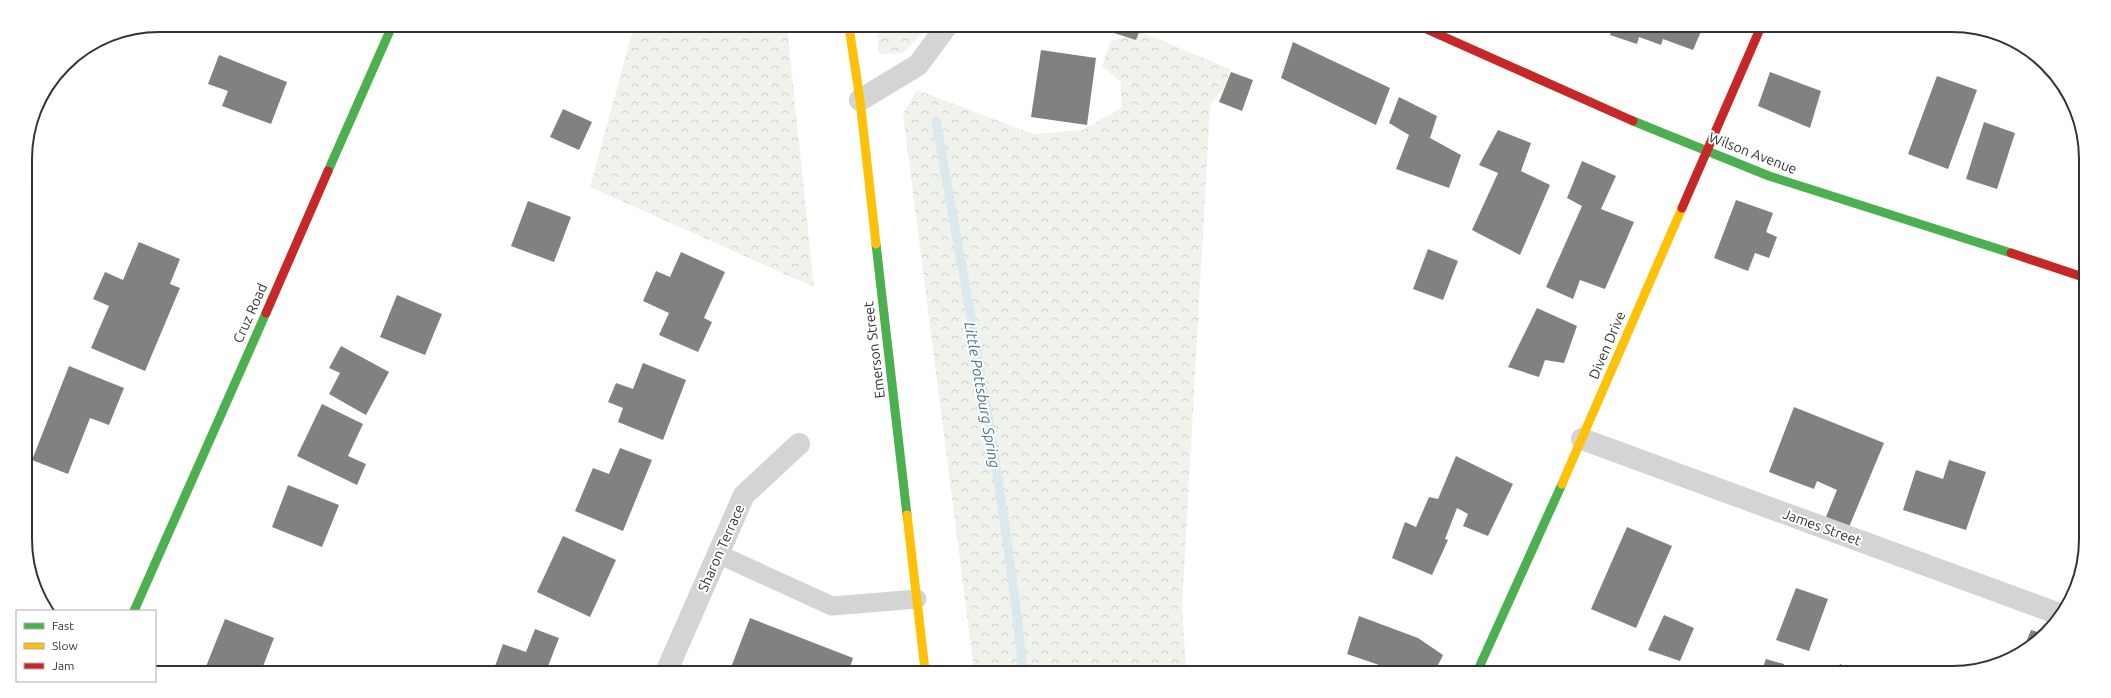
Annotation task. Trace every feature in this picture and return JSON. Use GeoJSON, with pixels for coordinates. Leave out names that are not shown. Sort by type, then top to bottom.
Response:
{"type":"FeatureCollection","features":[{"type":"Feature","properties":{"kind":"main road","name":"Cruz Road"},"geometry":{"type":"LineString","coordinates":[[134,610],[389,32]]}},
{"type":"Feature","properties":{"kind":"main road","name":"Emerson Street"},"geometry":{"type":"LineString","coordinates":[[850,32],[860,100],[925,666]]}},
{"type":"Feature","properties":{"kind":"main road","name":"Wilson Avenue"},"geometry":{"type":"LineString","coordinates":[[1433,32],[1706,151],[1854,205],[1936,229],[2079,275]]}},
{"type":"Feature","properties":{"kind":"main road","name":"Diven Drive"},"geometry":{"type":"LineString","coordinates":[[1481,666],[1582,439],[1759,32]]}},
{"type":"Feature","properties":{"kind":"street"},"geometry":{"type":"LineString","coordinates":[[860,100],[918,64],[942,32]]}},
{"type":"Feature","properties":{"kind":"street","name":"James Street"},"geometry":{"type":"LineString","coordinates":[[1582,439],[2056,613]]}},
{"type":"Feature","properties":{"kind":"street","name":"Sharon Terrace"},"geometry":{"type":"LineString","coordinates":[[668,666],[744,495],[799,444]]}},
{"type":"Feature","properties":{"kind":"lane"},"geometry":{"type":"LineString","coordinates":[[718,554],[832,606],[917,599]]}},
{"type":"Feature","properties":{"kind":"green space"},"geometry":{"type":"Polygon","coordinates":[[[632,32],[788,32],[814,287],[590,187],[632,32]]]}},
{"type":"Feature","properties":{"kind":"green space"},"geometry":{"type":"Polygon","coordinates":[[[877,32],[923,32],[903,53],[879,54],[877,32]]]}},
{"type":"Feature","properties":{"kind":"green space"},"geometry":{"type":"Polygon","coordinates":[[[1141,32],[1230,69],[1226,84],[1210,106],[1182,606],[1186,666],[973,666],[903,114],[917,90],[1033,134],[1083,130],[1121,108],[1121,82],[1102,66],[1111,41],[1141,32]]]}},
{"type":"Feature","properties":{"kind":"building"},"geometry":{"type":"Polygon","coordinates":[[[1111,32],[1139,32],[1136,40],[1111,32]]]}},
{"type":"Feature","properties":{"kind":"building"},"geometry":{"type":"Polygon","coordinates":[[[1611,32],[1701,32],[1693,50],[1663,39],[1661,45],[1639,37],[1637,44],[1610,35],[1611,32]]]}},
{"type":"Feature","properties":{"kind":"building"},"geometry":{"type":"Polygon","coordinates":[[[1293,42],[1390,88],[1376,125],[1281,78],[1293,42]]]}},
{"type":"Feature","properties":{"kind":"building"},"geometry":{"type":"Polygon","coordinates":[[[1041,50],[1096,58],[1087,125],[1031,117],[1041,50]]]}},
{"type":"Feature","properties":{"kind":"building"},"geometry":{"type":"Polygon","coordinates":[[[219,55],[287,82],[271,124],[222,106],[228,91],[208,84],[219,55]]]}},
{"type":"Feature","properties":{"kind":"building"},"geometry":{"type":"Polygon","coordinates":[[[1231,72],[1253,80],[1242,111],[1219,102],[1231,72]]]}},
{"type":"Feature","properties":{"kind":"building"},"geometry":{"type":"Polygon","coordinates":[[[1770,72],[1821,91],[1810,128],[1758,106],[1770,72]]]}},
{"type":"Feature","properties":{"kind":"building"},"geometry":{"type":"Polygon","coordinates":[[[1937,76],[1977,90],[1948,169],[1908,154],[1937,76]]]}},
{"type":"Feature","properties":{"kind":"building"},"geometry":{"type":"Polygon","coordinates":[[[1399,97],[1437,116],[1430,138],[1461,155],[1449,188],[1396,169],[1409,135],[1389,123],[1399,97]]]}},
{"type":"Feature","properties":{"kind":"building"},"geometry":{"type":"Polygon","coordinates":[[[563,109],[592,122],[579,150],[550,137],[563,109]]]}},
{"type":"Feature","properties":{"kind":"building"},"geometry":{"type":"Polygon","coordinates":[[[1984,122],[2015,133],[1997,189],[1966,179],[1984,122]]]}},
{"type":"Feature","properties":{"kind":"building"},"geometry":{"type":"Polygon","coordinates":[[[1498,130],[1531,143],[1521,171],[1550,185],[1520,255],[1472,230],[1498,173],[1479,165],[1498,130]]]}},
{"type":"Feature","properties":{"kind":"building"},"geometry":{"type":"Polygon","coordinates":[[[1582,161],[1616,176],[1601,209],[1634,222],[1605,289],[1580,280],[1573,299],[1546,287],[1582,206],[1567,198],[1582,161]]]}},
{"type":"Feature","properties":{"kind":"building"},"geometry":{"type":"Polygon","coordinates":[[[1736,200],[1773,213],[1766,232],[1777,237],[1769,258],[1755,253],[1748,271],[1714,258],[1736,200]]]}},
{"type":"Feature","properties":{"kind":"building"},"geometry":{"type":"Polygon","coordinates":[[[528,201],[571,217],[554,262],[511,246],[528,201]]]}},
{"type":"Feature","properties":{"kind":"building"},"geometry":{"type":"Polygon","coordinates":[[[139,242],[180,259],[170,284],[180,288],[145,371],[91,348],[109,306],[93,299],[105,272],[123,280],[139,242]]]}},
{"type":"Feature","properties":{"kind":"building"},"geometry":{"type":"Polygon","coordinates":[[[1428,249],[1458,261],[1443,300],[1413,289],[1428,249]]]}},
{"type":"Feature","properties":{"kind":"building"},"geometry":{"type":"Polygon","coordinates":[[[681,252],[725,272],[704,318],[712,322],[698,352],[659,335],[669,313],[643,301],[656,271],[670,277],[681,252]]]}},
{"type":"Feature","properties":{"kind":"building"},"geometry":{"type":"Polygon","coordinates":[[[397,295],[442,314],[425,355],[380,337],[397,295]]]}},
{"type":"Feature","properties":{"kind":"building"},"geometry":{"type":"Polygon","coordinates":[[[1537,308],[1577,326],[1564,363],[1545,360],[1539,377],[1508,367],[1537,308]]]}},
{"type":"Feature","properties":{"kind":"building"},"geometry":{"type":"Polygon","coordinates":[[[341,346],[389,372],[366,415],[329,394],[340,373],[329,368],[341,346]]]}},
{"type":"Feature","properties":{"kind":"building"},"geometry":{"type":"Polygon","coordinates":[[[643,363],[686,380],[663,440],[618,422],[623,408],[608,402],[616,383],[633,389],[643,363]]]}},
{"type":"Feature","properties":{"kind":"building"},"geometry":{"type":"Polygon","coordinates":[[[69,366],[124,388],[109,425],[90,418],[68,474],[32,460],[69,366]]]}},
{"type":"Feature","properties":{"kind":"building"},"geometry":{"type":"Polygon","coordinates":[[[322,404],[363,424],[348,456],[366,464],[357,485],[297,456],[322,404]]]}},
{"type":"Feature","properties":{"kind":"building"},"geometry":{"type":"Polygon","coordinates":[[[1794,407],[1884,443],[1849,527],[1826,517],[1837,490],[1817,481],[1814,489],[1769,472],[1794,407]]]}},
{"type":"Feature","properties":{"kind":"building"},"geometry":{"type":"Polygon","coordinates":[[[620,448],[652,460],[623,531],[575,511],[593,468],[609,474],[620,448]]]}},
{"type":"Feature","properties":{"kind":"building"},"geometry":{"type":"Polygon","coordinates":[[[1456,456],[1513,484],[1488,536],[1463,526],[1468,514],[1457,508],[1445,539],[1448,540],[1432,575],[1392,558],[1405,522],[1416,527],[1429,497],[1438,499],[1456,456]]]}},
{"type":"Feature","properties":{"kind":"building"},"geometry":{"type":"Polygon","coordinates":[[[1949,460],[1986,472],[1966,530],[1903,510],[1916,470],[1943,479],[1949,460]]]}},
{"type":"Feature","properties":{"kind":"building"},"geometry":{"type":"Polygon","coordinates":[[[288,485],[339,505],[322,547],[272,527],[288,485]]]}},
{"type":"Feature","properties":{"kind":"building"},"geometry":{"type":"Polygon","coordinates":[[[1627,527],[1672,546],[1636,628],[1591,609],[1627,527]]]}},
{"type":"Feature","properties":{"kind":"building"},"geometry":{"type":"Polygon","coordinates":[[[563,536],[616,560],[590,617],[537,592],[563,536]]]}},
{"type":"Feature","properties":{"kind":"building"},"geometry":{"type":"Polygon","coordinates":[[[1796,588],[1828,599],[1809,651],[1776,640],[1796,588]]]}},
{"type":"Feature","properties":{"kind":"building"},"geometry":{"type":"Polygon","coordinates":[[[1664,615],[1694,628],[1680,661],[1648,650],[1664,615]]]}},
{"type":"Feature","properties":{"kind":"building"},"geometry":{"type":"Polygon","coordinates":[[[1359,616],[1418,638],[1443,655],[1438,666],[1382,666],[1347,654],[1359,616]]]}},
{"type":"Feature","properties":{"kind":"building"},"geometry":{"type":"Polygon","coordinates":[[[750,618],[853,658],[850,666],[732,666],[750,618]]]}},
{"type":"Feature","properties":{"kind":"building"},"geometry":{"type":"Polygon","coordinates":[[[225,619],[274,638],[263,666],[206,666],[225,619]]]}},
{"type":"Feature","properties":{"kind":"building"},"geometry":{"type":"Polygon","coordinates":[[[535,629],[559,638],[548,666],[495,666],[503,644],[526,652],[535,629]]]}},
{"type":"Feature","properties":{"kind":"building"},"geometry":{"type":"Polygon","coordinates":[[[2031,630],[2039,632],[2036,635],[2026,643],[2031,630]]]}},
{"type":"Feature","properties":{"kind":"building"},"geometry":{"type":"Polygon","coordinates":[[[1766,659],[1784,664],[1784,666],[1763,666],[1766,659]]]}},
{"type":"Feature","properties":{"kind":"waterway","name":"Little Pottsburg Spring"},"geometry":{"type":"LineString","coordinates":[[936,121],[996,464],[1022,666]]}},
{"type":"Feature","properties":{"kind":"traffic: fast"},"geometry":{"type":"LineString","coordinates":[[328,171],[389,32]]}},
{"type":"Feature","properties":{"kind":"traffic: fast"},"geometry":{"type":"LineString","coordinates":[[1633,121],[1769,176],[2011,253]]}},
{"type":"Feature","properties":{"kind":"traffic: fast"},"geometry":{"type":"LineString","coordinates":[[876,244],[907,515]]}},
{"type":"Feature","properties":{"kind":"traffic: fast"},"geometry":{"type":"LineString","coordinates":[[134,610],[266,313]]}},
{"type":"Feature","properties":{"kind":"traffic: fast"},"geometry":{"type":"LineString","coordinates":[[1480,666],[1562,484]]}},
{"type":"Feature","properties":{"kind":"traffic: slow"},"geometry":{"type":"LineString","coordinates":[[850,32],[860,100],[876,244]]}},
{"type":"Feature","properties":{"kind":"traffic: slow"},"geometry":{"type":"LineString","coordinates":[[1562,484],[1682,208]]}},
{"type":"Feature","properties":{"kind":"traffic: slow"},"geometry":{"type":"LineString","coordinates":[[907,515],[925,666]]}},
{"type":"Feature","properties":{"kind":"traffic: jam"},"geometry":{"type":"LineString","coordinates":[[1433,32],[1633,121]]}},
{"type":"Feature","properties":{"kind":"traffic: jam"},"geometry":{"type":"LineString","coordinates":[[1682,208],[1759,32]]}},
{"type":"Feature","properties":{"kind":"traffic: jam"},"geometry":{"type":"LineString","coordinates":[[266,313],[328,171]]}},
{"type":"Feature","properties":{"kind":"traffic: jam"},"geometry":{"type":"LineString","coordinates":[[2011,253],[2079,276]]}}]}
